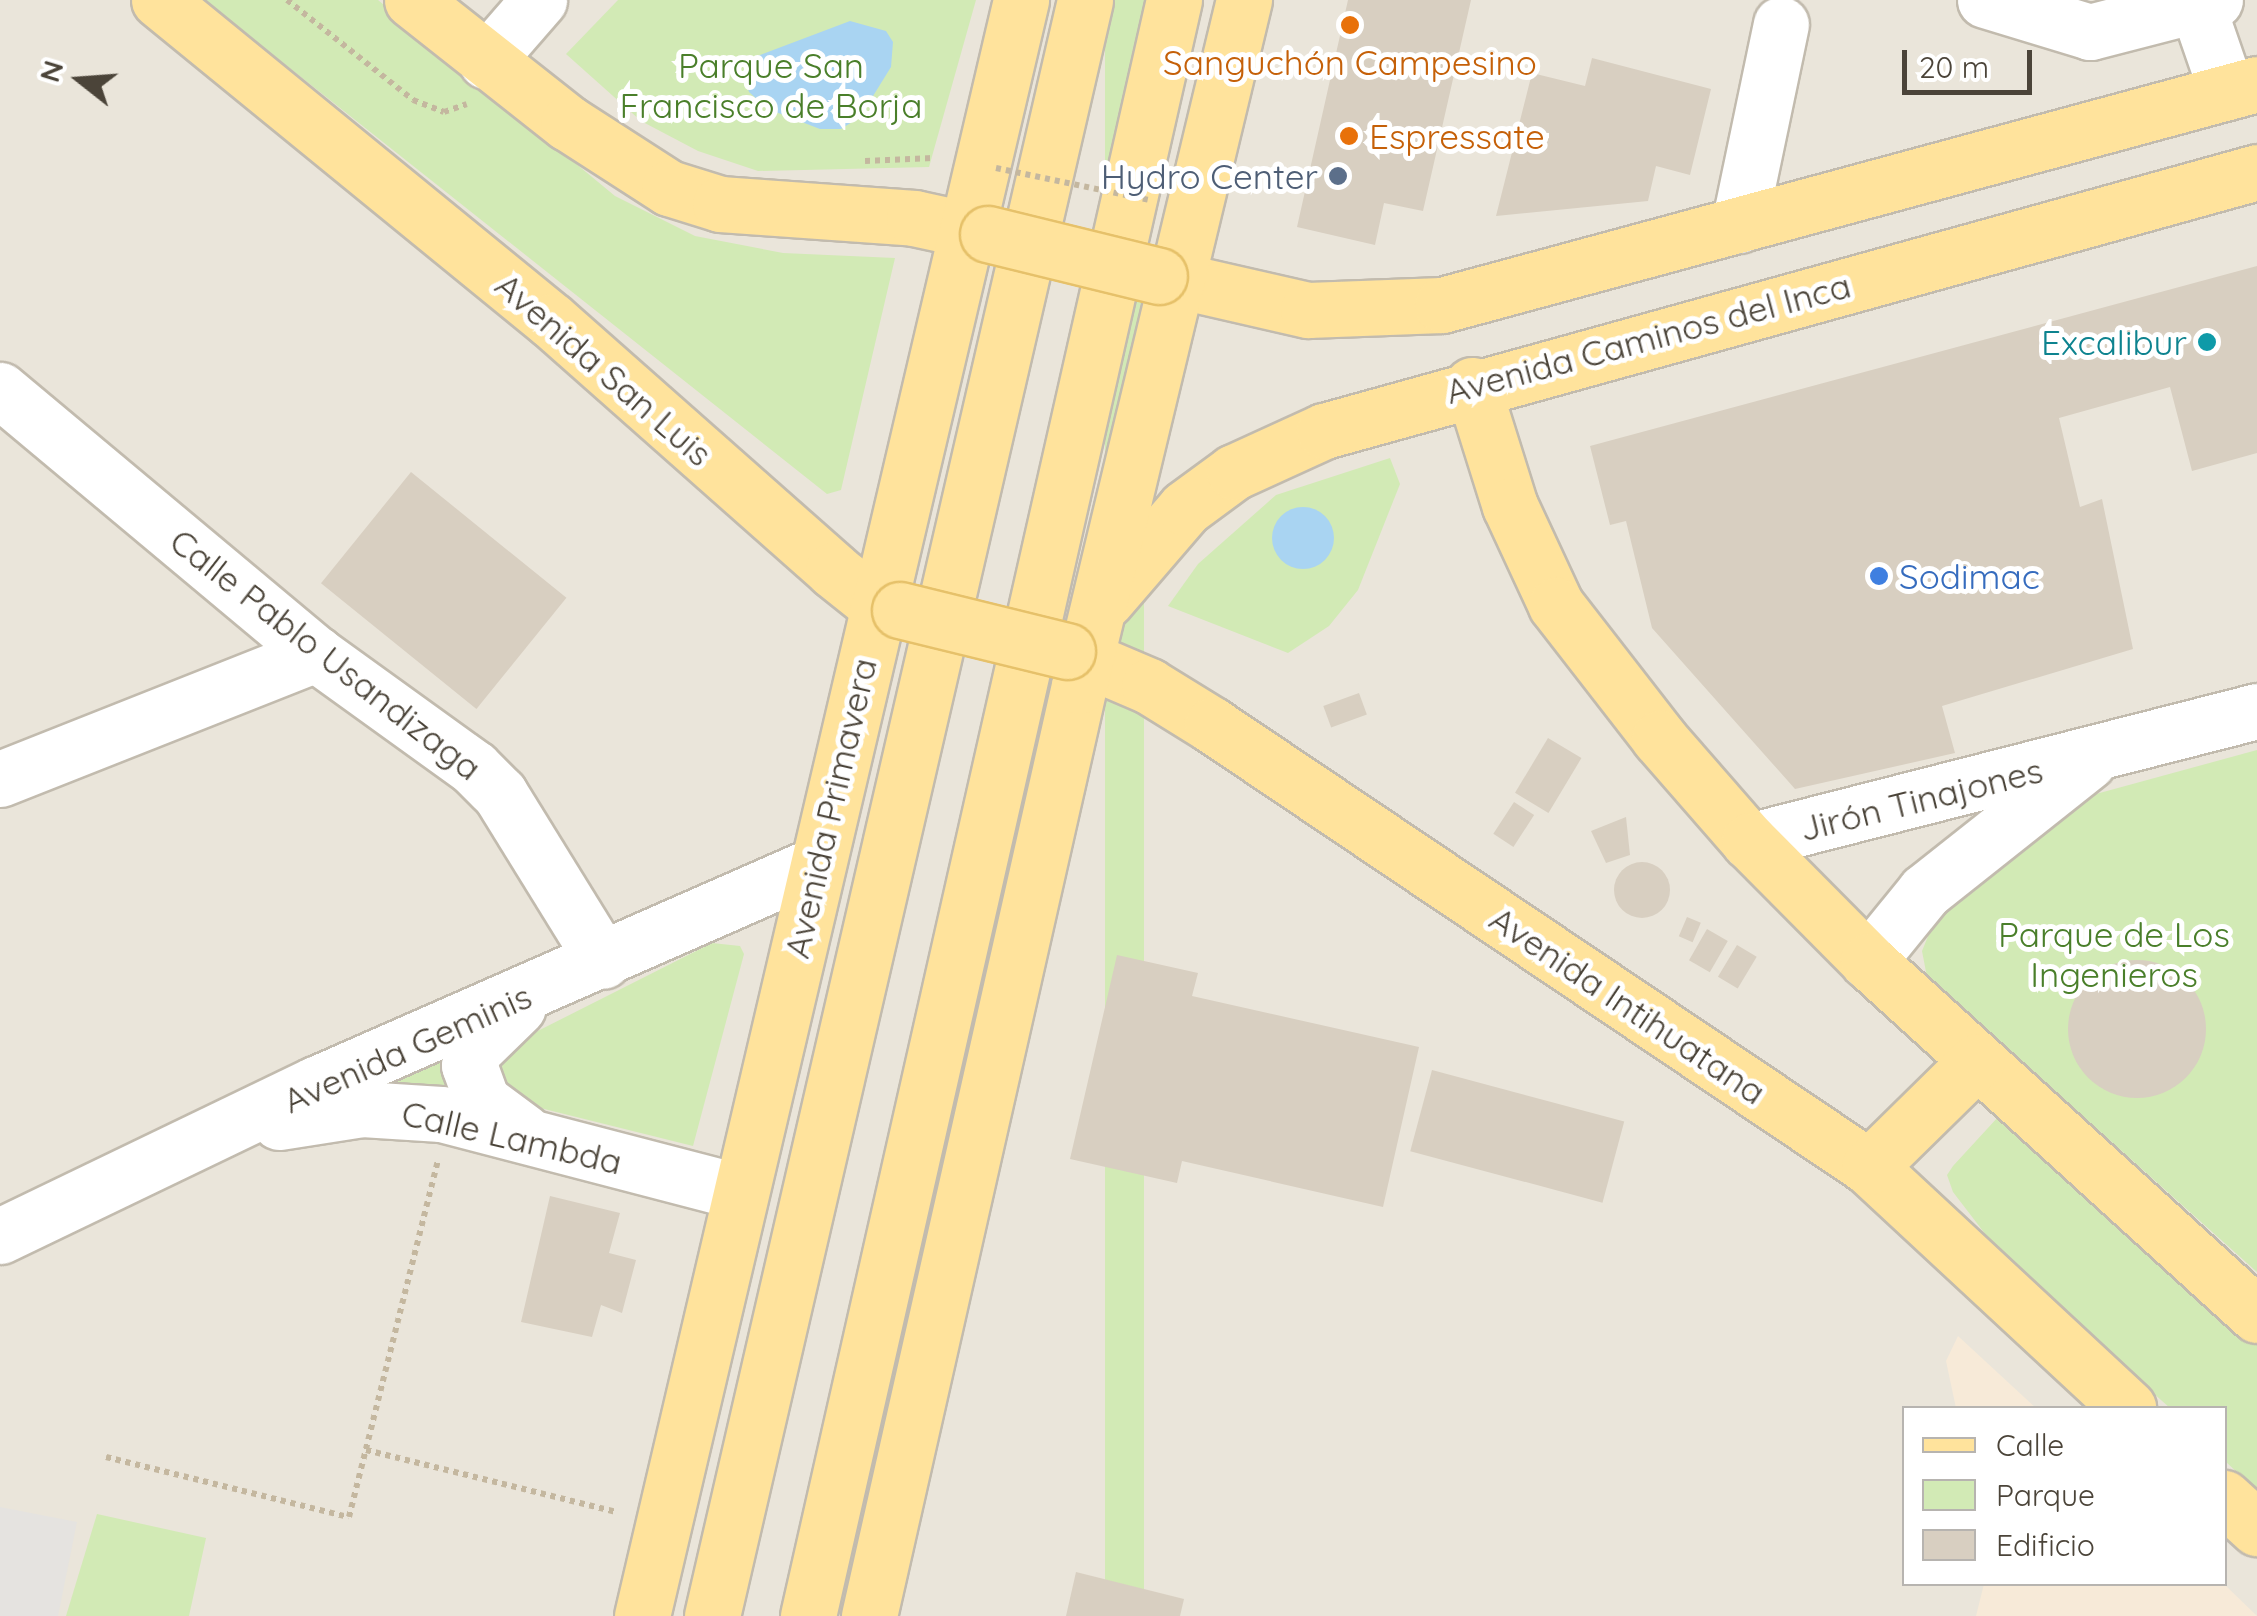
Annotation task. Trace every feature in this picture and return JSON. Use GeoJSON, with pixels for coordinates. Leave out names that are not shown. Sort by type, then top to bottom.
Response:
{"type":"FeatureCollection","features":[{"type":"Feature","properties":{"kind":"main road","name":"Avenida San Luis"},"geometry":{"type":"LineString","coordinates":[[158,0],[552,321],[888,608],[1084,639]]}},
{"type":"Feature","properties":{"kind":"main road"},"geometry":{"type":"LineString","coordinates":[[412,0],[616,158],[669,188],[720,204],[865,213],[978,232],[1308,310],[1442,305],[2242,88]]}},
{"type":"Feature","properties":{"kind":"main road","name":"Avenida Primavera"},"geometry":{"type":"LineString","coordinates":[[642,1616],[817,864],[888,608],[978,232],[1021,0]]}},
{"type":"Feature","properties":{"kind":"main road","name":"Avenida Primavera"},"geometry":{"type":"LineString","coordinates":[[712,1616],[1085,0]]}},
{"type":"Feature","properties":{"kind":"main road"},"geometry":{"type":"LineString","coordinates":[[808,1616],[1174,0]]}},
{"type":"Feature","properties":{"kind":"main road"},"geometry":{"type":"LineString","coordinates":[[869,1616],[1084,639],[1169,279],[1244,0]]}},
{"type":"Feature","properties":{"kind":"main road","name":"Avenida Caminos del Inca"},"geometry":{"type":"LineString","coordinates":[[1084,639],[1185,508],[1234,472],[1324,431],[1472,386],[2257,172]]}},
{"type":"Feature","properties":{"kind":"main road"},"geometry":{"type":"LineString","coordinates":[[1472,386],[1510,506],[1556,605],[1748,841],[1868,961],[2257,1315]]}},
{"type":"Feature","properties":{"kind":"main road","name":"Avenida Intihuatana"},"geometry":{"type":"LineString","coordinates":[[1084,639],[1869,1168],[2126,1406]]}},
{"type":"Feature","properties":{"kind":"main road"},"geometry":{"type":"LineString","coordinates":[[1869,1168],[1977,1061]]}},
{"type":"Feature","properties":{"kind":"main road"},"geometry":{"type":"LineString","coordinates":[[2227,1501],[2257,1528]]}},
{"type":"Feature","properties":{"kind":"street"},"geometry":{"type":"LineString","coordinates":[[486,61],[540,0]]}},
{"type":"Feature","properties":{"kind":"street"},"geometry":{"type":"LineString","coordinates":[[1986,0],[2090,32],[2206,2],[2242,88]]}},
{"type":"Feature","properties":{"kind":"street"},"geometry":{"type":"LineString","coordinates":[[1740,224],[1781,24]]}},
{"type":"Feature","properties":{"kind":"street","name":"Calle Pablo Usandizaga"},"geometry":{"type":"LineString","coordinates":[[0,390],[316,654],[474,768],[500,794],[603,961]]}},
{"type":"Feature","properties":{"kind":"street"},"geometry":{"type":"LineString","coordinates":[[0,779],[316,654]]}},
{"type":"Feature","properties":{"kind":"street","name":"Jirón Tinajones"},"geometry":{"type":"LineString","coordinates":[[1748,841],[2094,756],[2257,711]]}},
{"type":"Feature","properties":{"kind":"street","name":"Jirón Tinajones"},"geometry":{"type":"LineString","coordinates":[[1868,961],[1926,891],[2094,756]]}},
{"type":"Feature","properties":{"kind":"street","name":"Avenida Geminis"},"geometry":{"type":"LineString","coordinates":[[0,1236],[222,1134],[316,1084],[536,992],[817,864]]}},
{"type":"Feature","properties":{"kind":"street"},"geometry":{"type":"LineString","coordinates":[[533,1138],[482,1102],[469,1065],[486,1036],[536,992]]}},
{"type":"Feature","properties":{"kind":"street","name":"Calle Lambda"},"geometry":{"type":"LineString","coordinates":[[222,1134],[362,1109],[442,1114],[740,1192]]}},
{"type":"Feature","properties":{"kind":"path"},"geometry":{"type":"LineString","coordinates":[[996,168],[1149,200]]}},
{"type":"Feature","properties":{"kind":"path"},"geometry":{"type":"LineString","coordinates":[[106,1456],[349,1517],[438,1160],[442,1114]]}},
{"type":"Feature","properties":{"kind":"path"},"geometry":{"type":"LineString","coordinates":[[366,1450],[619,1512]]}},
{"type":"Feature","properties":{"kind":"shaded area"},"geometry":{"type":"Polygon","coordinates":[[[0,0],[2257,0],[2257,1616],[0,1616],[0,0]]]}},
{"type":"Feature","properties":{"kind":"shaded area"},"geometry":{"type":"Polygon","coordinates":[[[1958,1336],[2034,1406],[1956,1406],[1946,1361],[1958,1336]]]}},
{"type":"Feature","properties":{"kind":"shaded area"},"geometry":{"type":"Polygon","coordinates":[[[0,1507],[77,1522],[58,1616],[0,1616],[0,1507]]]}},
{"type":"Feature","properties":{"kind":"shaded area"},"geometry":{"type":"Polygon","coordinates":[[[1984,1586],[2226,1586],[2257,1616],[1976,1616],[1984,1586]]]}},
{"type":"Feature","properties":{"kind":"green space"},"geometry":{"type":"Polygon","coordinates":[[[204,0],[378,0],[615,196],[695,236],[783,253],[895,258],[841,490],[827,494],[204,0]]]}},
{"type":"Feature","properties":{"kind":"green space","name":"Parque San Francisco de Borja"},"geometry":{"type":"Polygon","coordinates":[[[618,0],[976,0],[929,167],[758,171],[698,151],[641,121],[566,54],[618,0]]]}},
{"type":"Feature","properties":{"kind":"green space"},"geometry":{"type":"Polygon","coordinates":[[[1105,0],[1144,0],[1144,1616],[1105,1616],[1105,0]]]}},
{"type":"Feature","properties":{"kind":"green space"},"geometry":{"type":"Polygon","coordinates":[[[1390,458],[1400,484],[1358,590],[1329,626],[1288,653],[1168,606],[1198,564],[1276,495],[1390,458]]]}},
{"type":"Feature","properties":{"kind":"green space","name":"Parque de Los Ingenieros"},"geometry":{"type":"Polygon","coordinates":[[[2257,750],[2257,1272],[1927,977],[1922,951],[1933,924],[2074,800],[2257,750]]]}},
{"type":"Feature","properties":{"kind":"green space"},"geometry":{"type":"Polygon","coordinates":[[[712,943],[740,946],[744,954],[693,1146],[508,1100],[495,1065],[510,1045],[712,943]]]}},
{"type":"Feature","properties":{"kind":"green space"},"geometry":{"type":"Polygon","coordinates":[[[461,1037],[460,1100],[331,1097],[461,1037]]]}},
{"type":"Feature","properties":{"kind":"green space"},"geometry":{"type":"Polygon","coordinates":[[[2010,1104],[2257,1333],[2257,1491],[2227,1463],[2227,1406],[2168,1406],[2009,1265],[1953,1192],[1947,1175],[2010,1104]]]}},
{"type":"Feature","properties":{"kind":"green space"},"geometry":{"type":"Polygon","coordinates":[[[97,1514],[206,1538],[189,1616],[66,1616],[97,1514]]]}},
{"type":"Feature","properties":{"kind":"water"},"geometry":{"type":"Polygon","coordinates":[[[850,21],[886,31],[893,42],[891,67],[860,117],[841,129],[820,129],[768,109],[749,92],[745,80],[755,57],[850,21]]]}},
{"type":"Feature","properties":{"kind":"water"},"geometry":{"type":"Polygon","coordinates":[[[1303,507],[1325,516],[1334,538],[1325,560],[1303,569],[1281,560],[1272,538],[1281,516],[1303,507]]]}},
{"type":"Feature","properties":{"kind":"building"},"geometry":{"type":"Polygon","coordinates":[[[1348,0],[1471,0],[1423,211],[1384,203],[1375,245],[1297,227],[1348,0]]]}},
{"type":"Feature","properties":{"kind":"building"},"geometry":{"type":"Polygon","coordinates":[[[1592,58],[1711,89],[1690,175],[1656,166],[1648,201],[1496,216],[1532,73],[1585,86],[1592,58]]]}},
{"type":"Feature","properties":{"kind":"building","name":"Sodimac"},"geometry":{"type":"Polygon","coordinates":[[[2257,266],[2257,453],[2192,471],[2170,387],[2059,418],[2080,507],[2102,499],[2133,649],[1942,706],[1955,753],[1795,789],[1652,628],[1626,521],[1610,525],[1590,446],[2257,266]]]}},
{"type":"Feature","properties":{"kind":"building"},"geometry":{"type":"Polygon","coordinates":[[[411,472],[566,598],[476,709],[321,583],[411,472]]]}},
{"type":"Feature","properties":{"kind":"building"},"geometry":{"type":"Polygon","coordinates":[[[1359,693],[1367,715],[1331,728],[1323,706],[1359,693]]]}},
{"type":"Feature","properties":{"kind":"building"},"geometry":{"type":"Polygon","coordinates":[[[1548,738],[1581,758],[1548,813],[1515,793],[1548,738]]]}},
{"type":"Feature","properties":{"kind":"building"},"geometry":{"type":"Polygon","coordinates":[[[1514,802],[1534,815],[1513,847],[1493,834],[1514,802]]]}},
{"type":"Feature","properties":{"kind":"building"},"geometry":{"type":"Polygon","coordinates":[[[1626,817],[1630,855],[1606,863],[1591,831],[1626,817]]]}},
{"type":"Feature","properties":{"kind":"building"},"geometry":{"type":"Polygon","coordinates":[[[1642,862],[1662,870],[1670,890],[1662,910],[1642,918],[1622,910],[1614,890],[1622,870],[1642,862]]]}},
{"type":"Feature","properties":{"kind":"building"},"geometry":{"type":"Polygon","coordinates":[[[1687,917],[1701,923],[1693,942],[1679,936],[1687,917]]]}},
{"type":"Feature","properties":{"kind":"building"},"geometry":{"type":"Polygon","coordinates":[[[1707,929],[1728,941],[1710,972],[1689,960],[1707,929]]]}},
{"type":"Feature","properties":{"kind":"building"},"geometry":{"type":"Polygon","coordinates":[[[1737,945],[1757,957],[1738,989],[1718,977],[1737,945]]]}},
{"type":"Feature","properties":{"kind":"building"},"geometry":{"type":"Polygon","coordinates":[[[1117,955],[1198,973],[1192,996],[1419,1047],[1383,1207],[1182,1161],[1177,1183],[1070,1159],[1117,955]]]}},
{"type":"Feature","properties":{"kind":"building"},"geometry":{"type":"Polygon","coordinates":[[[2137,960],[2163,966],[2185,981],[2200,1003],[2206,1029],[2200,1055],[2185,1077],[2163,1092],[2137,1098],[2111,1092],[2089,1077],[2074,1055],[2068,1029],[2074,1003],[2089,981],[2111,966],[2137,960]]]}},
{"type":"Feature","properties":{"kind":"building"},"geometry":{"type":"Polygon","coordinates":[[[1432,1070],[1624,1122],[1602,1203],[1410,1151],[1432,1070]]]}},
{"type":"Feature","properties":{"kind":"building"},"geometry":{"type":"Polygon","coordinates":[[[550,1196],[620,1213],[609,1253],[636,1260],[622,1313],[601,1305],[592,1337],[521,1322],[550,1196]]]}},
{"type":"Feature","properties":{"kind":"building"},"geometry":{"type":"Polygon","coordinates":[[[1076,1572],[1184,1599],[1180,1616],[1066,1616],[1076,1572]]]}},
{"type":"Feature","properties":{"kind":"place","name":"Sanguchón Campesino"},"geometry":{"type":"Point","coordinates":[1350,25]}},
{"type":"Feature","properties":{"kind":"place","name":"Espressate"},"geometry":{"type":"Point","coordinates":[1349,136]}},
{"type":"Feature","properties":{"kind":"place","name":"Hydro Center"},"geometry":{"type":"Point","coordinates":[1338,176]}},
{"type":"Feature","properties":{"kind":"place","name":"Excalibur"},"geometry":{"type":"Point","coordinates":[2207,342]}},
{"type":"Feature","properties":{"kind":"place","name":"Sodimac"},"geometry":{"type":"Point","coordinates":[1879,576]}}]}
